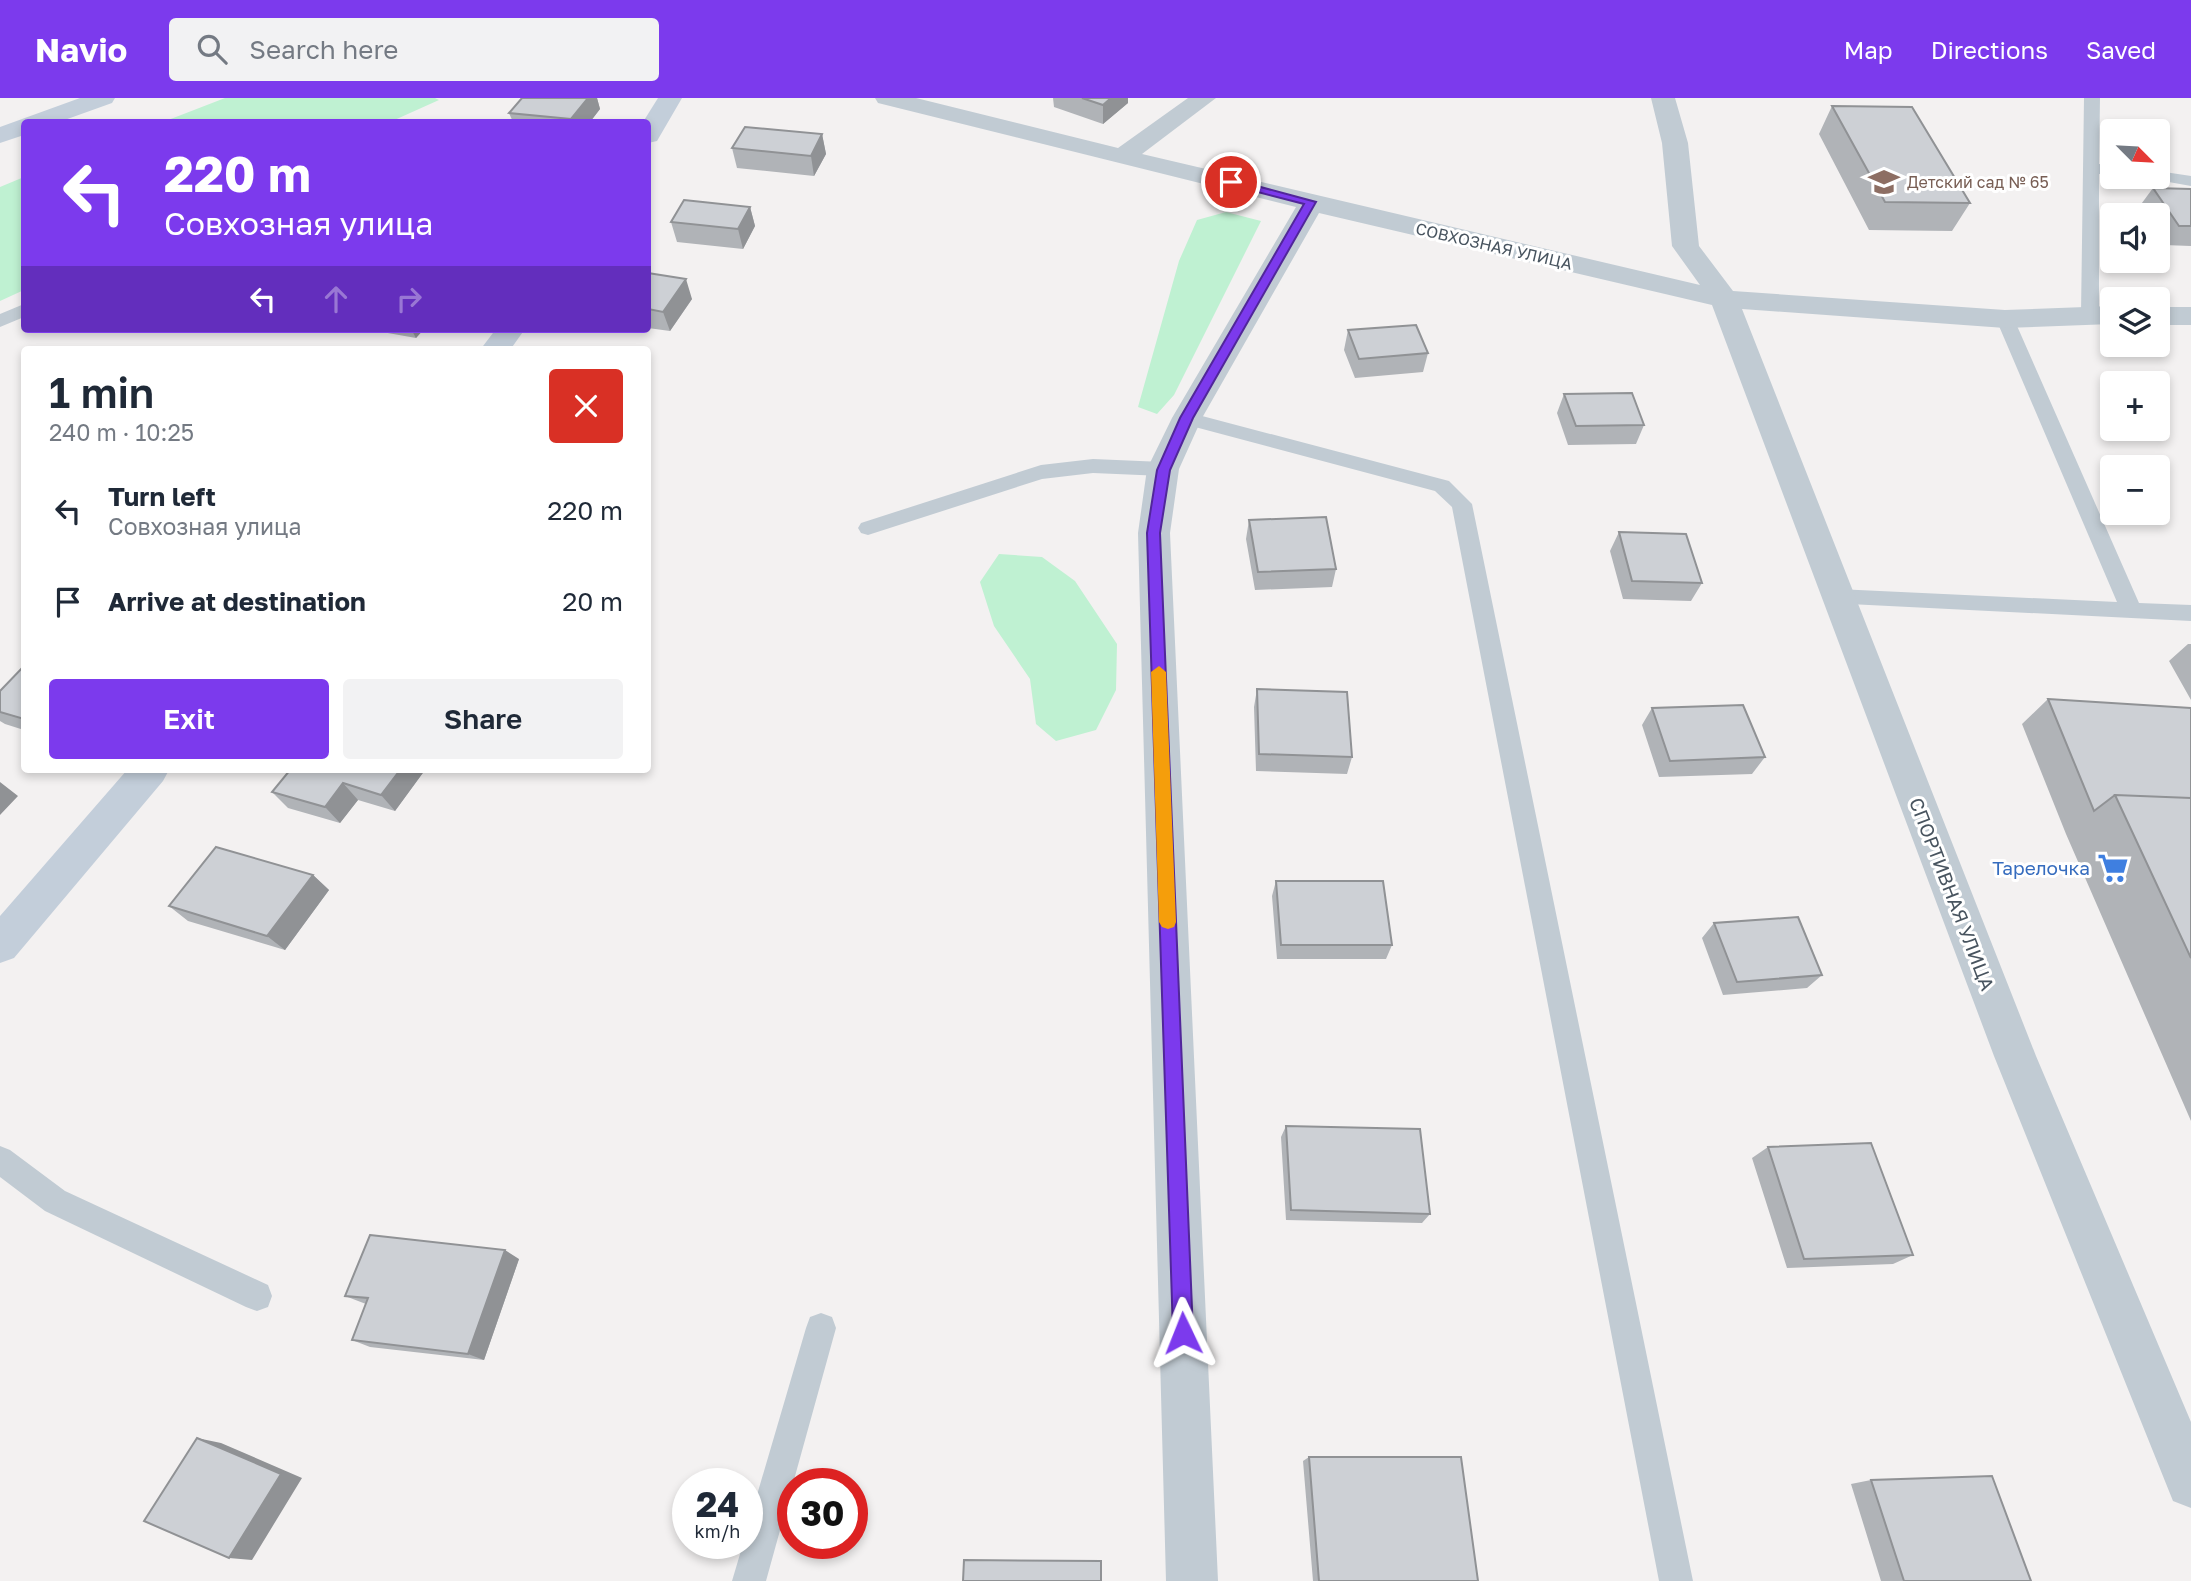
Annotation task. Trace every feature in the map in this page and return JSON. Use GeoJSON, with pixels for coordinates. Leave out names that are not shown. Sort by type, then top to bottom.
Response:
{"type":"FeatureCollection","features":[{"type":"Feature","properties":{"kind":"street"},"geometry":{"type":"LineString","coordinates":[[45,119],[103,98]]}},
{"type":"Feature","properties":{"kind":"street"},"geometry":{"type":"LineString","coordinates":[[651,131],[670,98]]}},
{"type":"Feature","properties":{"kind":"street","name":"СОВХОЗНАЯ УЛИЦА"},"geometry":{"type":"LineString","coordinates":[[887,98],[1311,202],[1724,299],[2005,318],[2100,314]]}},
{"type":"Feature","properties":{"kind":"street"},"geometry":{"type":"LineString","coordinates":[[1124,155],[1204,98]]}},
{"type":"Feature","properties":{"kind":"street","name":"СПОРТИВНАЯ УЛИЦА"},"geometry":{"type":"LineString","coordinates":[[1663,98],[1675,143],[1686,246],[1724,299],[2015,1056],[2191,1483]]}},
{"type":"Feature","properties":{"kind":"street"},"geometry":{"type":"LineString","coordinates":[[0,136],[21,128]]}},
{"type":"Feature","properties":{"kind":"street"},"geometry":{"type":"LineString","coordinates":[[1192,1581],[1154,547],[1163,470],[1186,418],[1311,202]]}},
{"type":"Feature","properties":{"kind":"street"},"geometry":{"type":"LineString","coordinates":[[2170,316],[2191,316]]}},
{"type":"Feature","properties":{"kind":"street"},"geometry":{"type":"LineString","coordinates":[[0,945],[147,773]]}},
{"type":"Feature","properties":{"kind":"lane"},"geometry":{"type":"LineString","coordinates":[[2092,98],[2091,168],[2100,299]]}},
{"type":"Feature","properties":{"kind":"lane"},"geometry":{"type":"LineString","coordinates":[[2091,168],[2100,169]]}},
{"type":"Feature","properties":{"kind":"lane"},"geometry":{"type":"LineString","coordinates":[[2170,178],[2191,181]]}},
{"type":"Feature","properties":{"kind":"lane"},"geometry":{"type":"LineString","coordinates":[[0,321],[21,311]]}},
{"type":"Feature","properties":{"kind":"lane"},"geometry":{"type":"LineString","coordinates":[[2005,318],[2132,611]]}},
{"type":"Feature","properties":{"kind":"lane"},"geometry":{"type":"LineString","coordinates":[[1186,418],[1442,486],[1462,504],[1676,1581]]}},
{"type":"Feature","properties":{"kind":"lane"},"geometry":{"type":"LineString","coordinates":[[868,528],[1041,472],[1093,466],[1163,470]]}},
{"type":"Feature","properties":{"kind":"lane"},"geometry":{"type":"LineString","coordinates":[[1837,597],[2191,612]]}},
{"type":"Feature","properties":{"kind":"lane"},"geometry":{"type":"LineString","coordinates":[[0,1160],[55,1201],[257,1296]]}},
{"type":"Feature","properties":{"kind":"lane"},"geometry":{"type":"LineString","coordinates":[[748,1581],[821,1328]]}},
{"type":"Feature","properties":{"kind":"green space"},"geometry":{"type":"Polygon","coordinates":[[[225,98],[439,100],[397,119],[171,119],[225,98]]]}},
{"type":"Feature","properties":{"kind":"green space"},"geometry":{"type":"Polygon","coordinates":[[[21,178],[21,291],[0,301],[0,187],[21,178]]]}},
{"type":"Feature","properties":{"kind":"green space"},"geometry":{"type":"Polygon","coordinates":[[[1226,212],[1261,221],[1174,395],[1157,414],[1138,407],[1179,261],[1197,220],[1226,212]]]}},
{"type":"Feature","properties":{"kind":"green space"},"geometry":{"type":"Polygon","coordinates":[[[999,554],[1042,557],[1075,581],[1117,644],[1116,690],[1096,730],[1056,741],[1036,724],[1030,679],[994,626],[980,582],[999,554]]]}},
{"type":"Feature","properties":{"kind":"building"},"geometry":{"type":"Polygon","coordinates":[[[522,98],[588,98],[571,119],[509,113],[522,98]]]}},
{"type":"Feature","properties":{"kind":"building"},"geometry":{"type":"Polygon","coordinates":[[[1082,98],[1111,98],[1103,105],[1082,98]]]}},
{"type":"Feature","properties":{"kind":"building"},"geometry":{"type":"Polygon","coordinates":[[[1832,106],[1912,107],[1970,203],[1885,202],[1832,106]]]}},
{"type":"Feature","properties":{"kind":"building"},"geometry":{"type":"Polygon","coordinates":[[[745,127],[822,134],[811,156],[732,148],[745,127]]]}},
{"type":"Feature","properties":{"kind":"building"},"geometry":{"type":"Polygon","coordinates":[[[2154,189],[2191,189],[2191,226],[2179,226],[2170,213],[2170,203],[2163,203],[2154,189]]]}},
{"type":"Feature","properties":{"kind":"building"},"geometry":{"type":"Polygon","coordinates":[[[684,200],[750,207],[738,229],[671,222],[684,200]]]}},
{"type":"Feature","properties":{"kind":"building"},"geometry":{"type":"Polygon","coordinates":[[[651,273],[686,279],[663,312],[651,310],[651,273]]]}},
{"type":"Feature","properties":{"kind":"building"},"geometry":{"type":"Polygon","coordinates":[[[1416,325],[1428,353],[1359,359],[1348,330],[1416,325]]]}},
{"type":"Feature","properties":{"kind":"building"},"geometry":{"type":"Polygon","coordinates":[[[1632,393],[1644,425],[1576,426],[1564,394],[1632,393]]]}},
{"type":"Feature","properties":{"kind":"building"},"geometry":{"type":"Polygon","coordinates":[[[1326,517],[1336,569],[1258,572],[1249,520],[1326,517]]]}},
{"type":"Feature","properties":{"kind":"building"},"geometry":{"type":"Polygon","coordinates":[[[1619,532],[1686,534],[1702,583],[1632,581],[1619,532]]]}},
{"type":"Feature","properties":{"kind":"building"},"geometry":{"type":"Polygon","coordinates":[[[21,669],[21,718],[0,712],[0,691],[21,669]]]}},
{"type":"Feature","properties":{"kind":"building"},"geometry":{"type":"Polygon","coordinates":[[[1257,689],[1347,692],[1352,757],[1259,754],[1257,689]]]}},
{"type":"Feature","properties":{"kind":"building"},"geometry":{"type":"Polygon","coordinates":[[[2048,699],[2191,708],[2191,798],[2115,795],[2094,811],[2048,699]]]}},
{"type":"Feature","properties":{"kind":"building"},"geometry":{"type":"Polygon","coordinates":[[[1743,705],[1765,757],[1670,761],[1652,708],[1743,705]]]}},
{"type":"Feature","properties":{"kind":"building"},"geometry":{"type":"Polygon","coordinates":[[[288,773],[398,773],[381,795],[343,783],[325,807],[272,792],[288,773]]]}},
{"type":"Feature","properties":{"kind":"building"},"geometry":{"type":"Polygon","coordinates":[[[2115,795],[2191,798],[2191,958],[2115,795]]]}},
{"type":"Feature","properties":{"kind":"building"},"geometry":{"type":"Polygon","coordinates":[[[216,847],[313,875],[267,936],[169,906],[216,847]]]}},
{"type":"Feature","properties":{"kind":"building"},"geometry":{"type":"Polygon","coordinates":[[[1276,881],[1383,881],[1392,945],[1281,945],[1276,881]]]}},
{"type":"Feature","properties":{"kind":"building"},"geometry":{"type":"Polygon","coordinates":[[[1798,917],[1822,975],[1737,982],[1714,923],[1798,917]]]}},
{"type":"Feature","properties":{"kind":"building"},"geometry":{"type":"Polygon","coordinates":[[[1286,1126],[1420,1129],[1430,1214],[1291,1210],[1286,1126]]]}},
{"type":"Feature","properties":{"kind":"building"},"geometry":{"type":"Polygon","coordinates":[[[1871,1143],[1913,1255],[1804,1259],[1768,1147],[1871,1143]]]}},
{"type":"Feature","properties":{"kind":"building"},"geometry":{"type":"Polygon","coordinates":[[[370,1235],[505,1250],[468,1354],[352,1340],[368,1298],[345,1296],[370,1235]]]}},
{"type":"Feature","properties":{"kind":"building"},"geometry":{"type":"Polygon","coordinates":[[[197,1438],[281,1474],[229,1558],[144,1521],[197,1438]]]}},
{"type":"Feature","properties":{"kind":"building"},"geometry":{"type":"Polygon","coordinates":[[[1309,1457],[1461,1457],[1478,1581],[1319,1581],[1309,1457]]]}},
{"type":"Feature","properties":{"kind":"building"},"geometry":{"type":"Polygon","coordinates":[[[1992,1476],[2031,1581],[1904,1581],[1871,1480],[1992,1476]]]}},
{"type":"Feature","properties":{"kind":"building"},"geometry":{"type":"Polygon","coordinates":[[[964,1560],[1101,1561],[1101,1581],[963,1581],[964,1560]]]}},
{"type":"Feature","properties":{"kind":"slow traffic"},"geometry":{"type":"LineString","coordinates":[[1159,672],[1168,922]]}},
{"type":"Feature","properties":{"kind":"place","name":"Детский сад № 65"},"geometry":{"type":"Point","coordinates":[1884,182]}},
{"type":"Feature","properties":{"kind":"place","name":"Тарелочка"},"geometry":{"type":"Point","coordinates":[2113,868]}},
{"type":"Feature","properties":{"kind":"route"},"geometry":{"type":"LineString","coordinates":[[1183,1333],[1154,533],[1163,470],[1186,418],[1311,202],[1231,182]]}}]}
